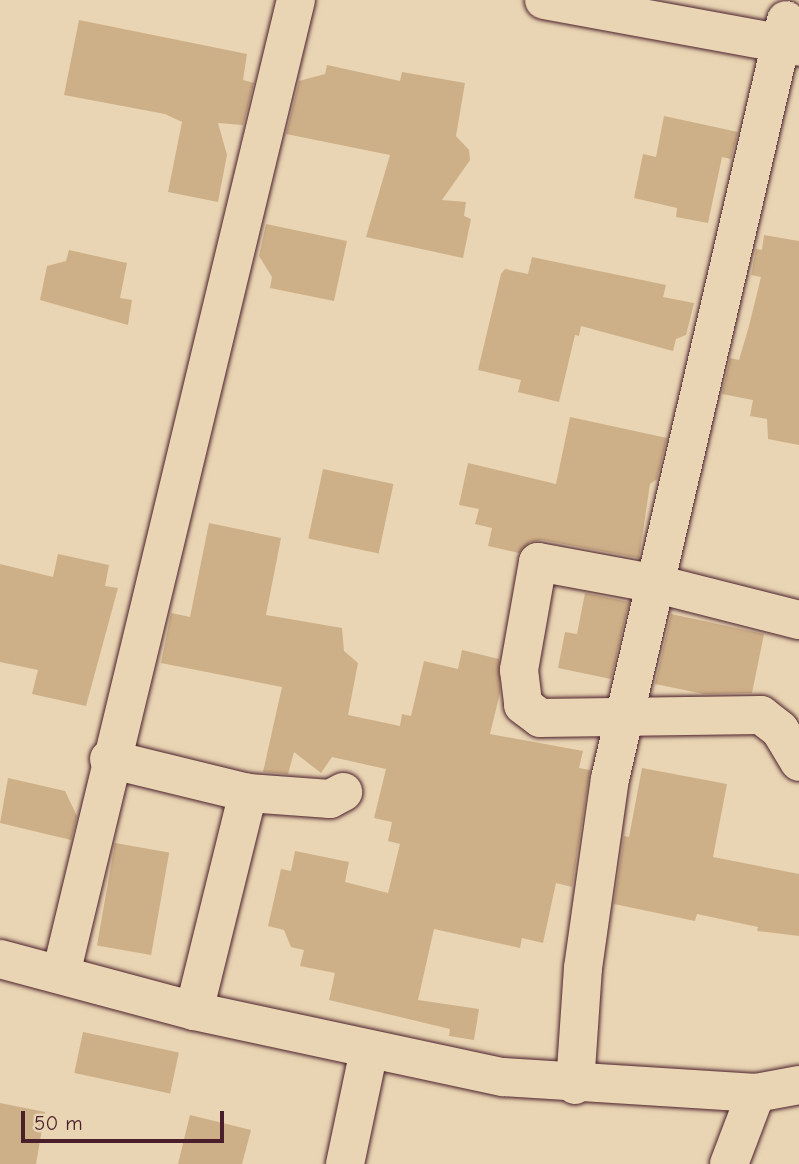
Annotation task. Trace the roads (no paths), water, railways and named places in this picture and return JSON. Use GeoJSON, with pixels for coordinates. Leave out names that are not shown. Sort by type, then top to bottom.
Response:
{"type":"FeatureCollection","features":[{"type":"Feature","properties":{"kind":"street"},"geometry":{"type":"LineString","coordinates":[[61,974],[109,759],[296,0]]}},
{"type":"Feature","properties":{"kind":"street"},"geometry":{"type":"LineString","coordinates":[[544,0],[791,33]]}},
{"type":"Feature","properties":{"kind":"street"},"geometry":{"type":"LineString","coordinates":[[672,0],[791,33]]}},
{"type":"Feature","properties":{"kind":"street"},"geometry":{"type":"LineString","coordinates":[[575,1085],[597,861],[623,716],[791,33]]}},
{"type":"Feature","properties":{"kind":"street"},"geometry":{"type":"LineString","coordinates":[[799,620],[657,584],[538,562],[519,670],[523,705],[540,718],[761,715],[780,730],[799,762]]}},
{"type":"Feature","properties":{"kind":"street"},"geometry":{"type":"LineString","coordinates":[[109,759],[248,793],[330,799],[343,792]]}},
{"type":"Feature","properties":{"kind":"street"},"geometry":{"type":"LineString","coordinates":[[194,1011],[248,793]]}},
{"type":"Feature","properties":{"kind":"street"},"geometry":{"type":"LineString","coordinates":[[0,959],[194,1011],[503,1077],[575,1085],[756,1093],[799,1085]]}},
{"type":"Feature","properties":{"kind":"street"},"geometry":{"type":"LineString","coordinates":[[345,1164],[369,1050]]}},
{"type":"Feature","properties":{"kind":"street"},"geometry":{"type":"LineString","coordinates":[[729,1164],[756,1093]]}}]}
